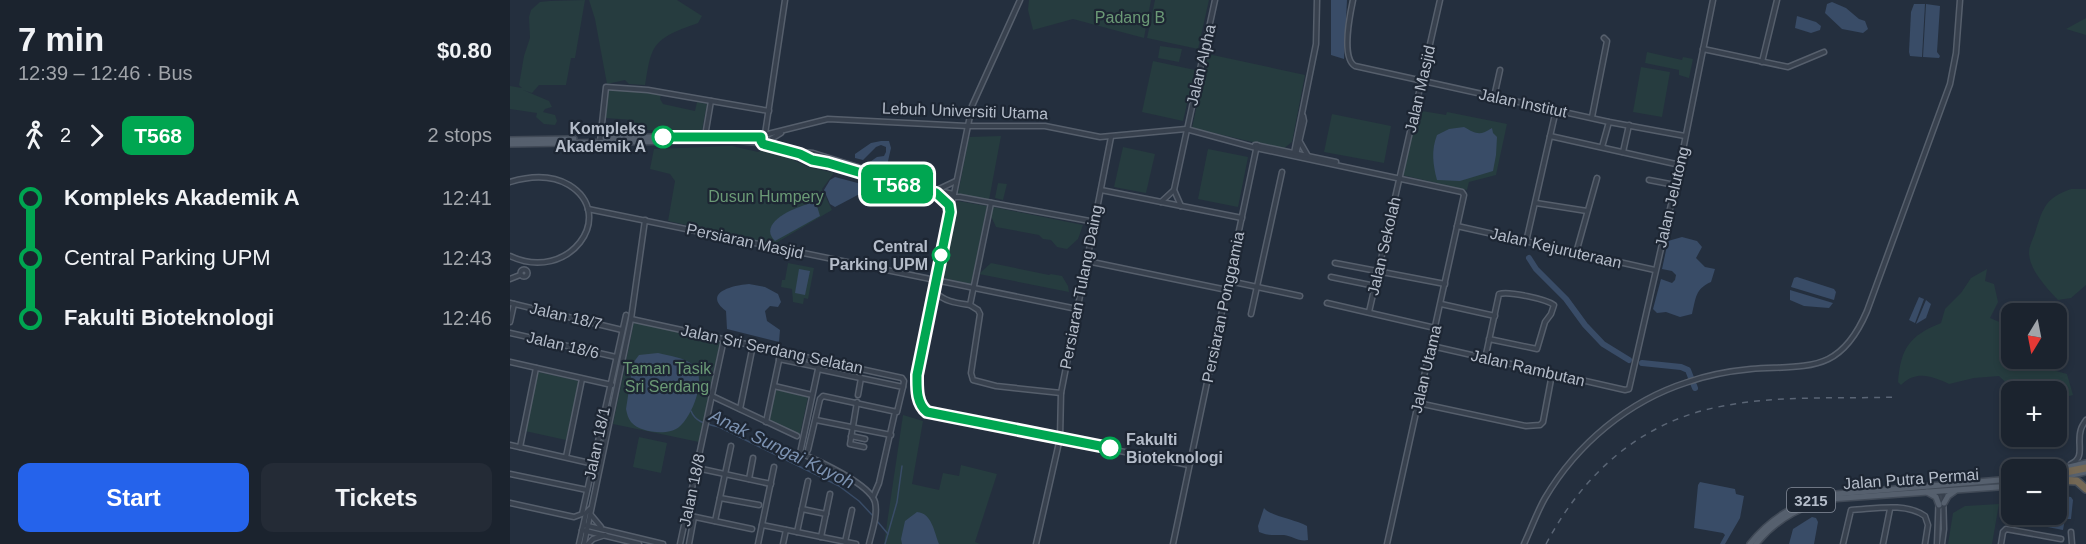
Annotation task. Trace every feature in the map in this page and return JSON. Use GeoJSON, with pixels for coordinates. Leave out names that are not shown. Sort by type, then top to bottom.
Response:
{"type":"FeatureCollection","features":[{"type":"Feature","properties":{"kind":"highway"},"geometry":{"type":"LineString","coordinates":[[2067,475],[2086,470]]}},
{"type":"Feature","properties":{"kind":"highway"},"geometry":{"type":"LineString","coordinates":[[2067,480],[2077,481],[2086,489]]}},
{"type":"Feature","properties":{"kind":"main road","name":"Lebuh Universiti Utama"},"geometry":{"type":"LineString","coordinates":[[510,142],[705,136],[766,139]]}},
{"type":"Feature","properties":{"kind":"main road","name":"Lebuh Universiti Utama"},"geometry":{"type":"LineString","coordinates":[[600,140],[766,139]]}},
{"type":"Feature","properties":{"kind":"main road"},"geometry":{"type":"LineString","coordinates":[[2067,467],[2086,463]]}},
{"type":"Feature","properties":{"kind":"main road","name":"Jalan Putra Permai"},"geometry":{"type":"LineString","coordinates":[[1750,544],[1784,512],[1824,495],[2001,481]]}},
{"type":"Feature","properties":{"kind":"main road","name":"Jalan Putra Permai"},"geometry":{"type":"LineString","coordinates":[[1756,544],[1784,518],[1802,507],[1837,497],[1922,491],[1941,487],[1959,489],[2001,487]]}},
{"type":"Feature","properties":{"kind":"main road"},"geometry":{"type":"LineString","coordinates":[[1922,491],[1934,495],[1941,504],[1950,494],[1959,489]]}},
{"type":"Feature","properties":{"kind":"street"},"geometry":{"type":"LineString","coordinates":[[766,139],[785,0]]}},
{"type":"Feature","properties":{"kind":"street"},"geometry":{"type":"LineString","coordinates":[[1020,0],[972,106],[967,126],[956,181],[956,196],[950,212],[917,375],[918,396],[922,408],[927,412],[1189,465]]}},
{"type":"Feature","properties":{"kind":"street","name":"Jalan Alpha"},"geometry":{"type":"LineString","coordinates":[[1174,190],[1215,0]]}},
{"type":"Feature","properties":{"kind":"street"},"geometry":{"type":"LineString","coordinates":[[1296,154],[1316,44],[1317,0]]}},
{"type":"Feature","properties":{"kind":"street","name":"Jalan Institut"},"geometry":{"type":"LineString","coordinates":[[1353,0],[1348,24],[1348,58],[1351,64],[1609,122],[1686,136]]}},
{"type":"Feature","properties":{"kind":"street","name":"Jalan Masjid"},"geometry":{"type":"LineString","coordinates":[[1399,179],[1440,0]]}},
{"type":"Feature","properties":{"kind":"street","name":"Jalan Jelutong"},"geometry":{"type":"LineString","coordinates":[[1625,390],[1631,385],[1680,165],[1713,0]]}},
{"type":"Feature","properties":{"kind":"street"},"geometry":{"type":"LineString","coordinates":[[1762,62],[1777,0]]}},
{"type":"Feature","properties":{"kind":"street"},"geometry":{"type":"LineString","coordinates":[[1524,544],[1544,500],[1556,482],[1584,447],[1620,416],[1639,404],[1697,379],[1749,369],[1813,365],[1825,361],[1843,349],[1856,334],[1867,311],[1945,100],[1956,53],[1960,0]]}},
{"type":"Feature","properties":{"kind":"street"},"geometry":{"type":"LineString","coordinates":[[1592,117],[1607,41],[1604,38]]}},
{"type":"Feature","properties":{"kind":"street"},"geometry":{"type":"LineString","coordinates":[[1703,49],[1792,67],[1824,52]]}},
{"type":"Feature","properties":{"kind":"street"},"geometry":{"type":"LineString","coordinates":[[1494,96],[1500,70]]}},
{"type":"Feature","properties":{"kind":"street"},"geometry":{"type":"LineString","coordinates":[[600,140],[606,87],[648,90],[770,111]]}},
{"type":"Feature","properties":{"kind":"street"},"geometry":{"type":"LineString","coordinates":[[705,136],[711,100]]}},
{"type":"Feature","properties":{"kind":"street"},"geometry":{"type":"LineString","coordinates":[[1526,242],[1557,110]]}},
{"type":"Feature","properties":{"kind":"street","name":"Lebuh Universiti Utama"},"geometry":{"type":"LineString","coordinates":[[766,139],[784,131],[828,119],[967,126],[1045,126],[1092,137],[1186,129],[1353,168]]}},
{"type":"Feature","properties":{"kind":"street"},"geometry":{"type":"LineString","coordinates":[[1602,147],[1609,122]]}},
{"type":"Feature","properties":{"kind":"street"},"geometry":{"type":"LineString","coordinates":[[1623,152],[1629,126]]}},
{"type":"Feature","properties":{"kind":"street"},"geometry":{"type":"LineString","coordinates":[[1551,136],[1680,165]]}},
{"type":"Feature","properties":{"kind":"street","name":"Persiaran Tulang Daing"},"geometry":{"type":"LineString","coordinates":[[1036,544],[1060,438],[1061,393],[1111,137]]}},
{"type":"Feature","properties":{"kind":"street"},"geometry":{"type":"LineString","coordinates":[[766,139],[801,152],[813,153],[936,192],[949,205],[950,212]]}},
{"type":"Feature","properties":{"kind":"street"},"geometry":{"type":"LineString","coordinates":[[766,139],[812,160],[902,185],[1095,222]]}},
{"type":"Feature","properties":{"kind":"street"},"geometry":{"type":"LineString","coordinates":[[1284,151],[1298,141]]}},
{"type":"Feature","properties":{"kind":"street"},"geometry":{"type":"LineString","coordinates":[[1298,141],[1308,156]]}},
{"type":"Feature","properties":{"kind":"street","name":"Lebuh Universiti Utama"},"geometry":{"type":"LineString","coordinates":[[1255,146],[1308,156],[1399,179]]}},
{"type":"Feature","properties":{"kind":"street","name":"Persiaran Ponggamia"},"geometry":{"type":"LineString","coordinates":[[1173,544],[1255,146]]}},
{"type":"Feature","properties":{"kind":"street"},"geometry":{"type":"LineString","coordinates":[[1274,151],[1296,154],[1322,162]]}},
{"type":"Feature","properties":{"kind":"street"},"geometry":{"type":"LineString","coordinates":[[1251,314],[1282,172]]}},
{"type":"Feature","properties":{"kind":"street"},"geometry":{"type":"LineString","coordinates":[[510,182],[538,176],[558,179],[576,190],[583,197],[588,209],[587,229],[580,243],[558,261],[544,264],[530,263],[510,256]]}},
{"type":"Feature","properties":{"kind":"street"},"geometry":{"type":"LineString","coordinates":[[1576,253],[1597,178]]}},
{"type":"Feature","properties":{"kind":"street","name":"Jalan Utama"},"geometry":{"type":"LineString","coordinates":[[1387,544],[1432,346],[1463,193],[1399,179]]}},
{"type":"Feature","properties":{"kind":"street","name":"Jalan Sekolah"},"geometry":{"type":"LineString","coordinates":[[1369,312],[1399,179]]}},
{"type":"Feature","properties":{"kind":"street"},"geometry":{"type":"LineString","coordinates":[[1649,180],[1675,185]]}},
{"type":"Feature","properties":{"kind":"street"},"geometry":{"type":"LineString","coordinates":[[936,192],[956,181]]}},
{"type":"Feature","properties":{"kind":"street"},"geometry":{"type":"LineString","coordinates":[[1101,190],[1242,218]]}},
{"type":"Feature","properties":{"kind":"street"},"geometry":{"type":"LineString","coordinates":[[1161,202],[1174,190],[1180,206]]}},
{"type":"Feature","properties":{"kind":"street"},"geometry":{"type":"LineString","coordinates":[[970,305],[991,203]]}},
{"type":"Feature","properties":{"kind":"street"},"geometry":{"type":"LineString","coordinates":[[1536,203],[1587,212]]}},
{"type":"Feature","properties":{"kind":"street","name":"Persiaran Masjid"},"geometry":{"type":"LineString","coordinates":[[588,209],[1077,309]]}},
{"type":"Feature","properties":{"kind":"street"},"geometry":{"type":"LineString","coordinates":[[634,218],[644,229]]}},
{"type":"Feature","properties":{"kind":"street"},"geometry":{"type":"LineString","coordinates":[[584,544],[586,525],[631,319],[645,220]]}},
{"type":"Feature","properties":{"kind":"street"},"geometry":{"type":"LineString","coordinates":[[644,229],[655,222]]}},
{"type":"Feature","properties":{"kind":"street","name":"Jalan Kejuruteraan"},"geometry":{"type":"LineString","coordinates":[[1457,226],[1655,270]]}},
{"type":"Feature","properties":{"kind":"street"},"geometry":{"type":"LineString","coordinates":[[1087,261],[1227,290]]}},
{"type":"Feature","properties":{"kind":"street"},"geometry":{"type":"LineString","coordinates":[[1335,263],[1445,284]]}},
{"type":"Feature","properties":{"kind":"street"},"geometry":{"type":"LineString","coordinates":[[510,279],[520,275]]}},
{"type":"Feature","properties":{"kind":"street"},"geometry":{"type":"LineString","coordinates":[[1331,277],[1375,286]]}},
{"type":"Feature","properties":{"kind":"street"},"geometry":{"type":"LineString","coordinates":[[1229,281],[1300,296]]}},
{"type":"Feature","properties":{"kind":"street"},"geometry":{"type":"LineString","coordinates":[[935,292],[941,298],[970,305],[980,314],[971,373],[973,380],[996,386],[1061,393]]}},
{"type":"Feature","properties":{"kind":"street"},"geometry":{"type":"LineString","coordinates":[[1485,359],[1489,339],[1495,316],[1498,296],[1501,292],[1554,305],[1545,322],[1537,349],[1489,339]]}},
{"type":"Feature","properties":{"kind":"street"},"geometry":{"type":"LineString","coordinates":[[1327,303],[1435,328]]}},
{"type":"Feature","properties":{"kind":"street"},"geometry":{"type":"LineString","coordinates":[[510,322],[512,304]]}},
{"type":"Feature","properties":{"kind":"street","name":"Jalan 18/7"},"geometry":{"type":"LineString","coordinates":[[512,304],[622,330]]}},
{"type":"Feature","properties":{"kind":"street"},"geometry":{"type":"LineString","coordinates":[[1441,304],[1495,316]]}},
{"type":"Feature","properties":{"kind":"street","name":"Jalan 18/1"},"geometry":{"type":"LineString","coordinates":[[510,503],[574,517],[582,514],[626,315]]}},
{"type":"Feature","properties":{"kind":"street","name":"Jalan Sri Serdang Selatan"},"geometry":{"type":"LineString","coordinates":[[631,319],[902,378],[903,387]]}},
{"type":"Feature","properties":{"kind":"street","name":"Jalan 18/6"},"geometry":{"type":"LineString","coordinates":[[510,333],[616,357]]}},
{"type":"Feature","properties":{"kind":"street","name":"Jalan 18/8"},"geometry":{"type":"LineString","coordinates":[[680,544],[724,339]]}},
{"type":"Feature","properties":{"kind":"street"},"geometry":{"type":"LineString","coordinates":[[740,409],[753,345]]}},
{"type":"Feature","properties":{"kind":"street","name":"Jalan Rambutan"},"geometry":{"type":"LineString","coordinates":[[1432,346],[1625,390]]}},
{"type":"Feature","properties":{"kind":"street"},"geometry":{"type":"LineString","coordinates":[[766,422],[781,351]]}},
{"type":"Feature","properties":{"kind":"street"},"geometry":{"type":"LineString","coordinates":[[780,359],[903,387],[879,483],[873,496]]}},
{"type":"Feature","properties":{"kind":"street"},"geometry":{"type":"LineString","coordinates":[[820,360],[800,453],[845,475],[873,496],[875,516],[869,544]]}},
{"type":"Feature","properties":{"kind":"street"},"geometry":{"type":"LineString","coordinates":[[510,362],[617,386]]}},
{"type":"Feature","properties":{"kind":"street"},"geometry":{"type":"LineString","coordinates":[[520,447],[536,368]]}},
{"type":"Feature","properties":{"kind":"street"},"geometry":{"type":"LineString","coordinates":[[1419,403],[1526,426],[1540,425],[1543,422],[1552,374]]}},
{"type":"Feature","properties":{"kind":"street"},"geometry":{"type":"LineString","coordinates":[[858,395],[861,378]]}},
{"type":"Feature","properties":{"kind":"street"},"geometry":{"type":"LineString","coordinates":[[566,457],[582,379]]}},
{"type":"Feature","properties":{"kind":"street"},"geometry":{"type":"LineString","coordinates":[[774,386],[812,395]]}},
{"type":"Feature","properties":{"kind":"street"},"geometry":{"type":"LineString","coordinates":[[808,450],[820,399],[824,395],[896,412]]}},
{"type":"Feature","properties":{"kind":"street"},"geometry":{"type":"LineString","coordinates":[[712,396],[797,436]]}},
{"type":"Feature","properties":{"kind":"street"},"geometry":{"type":"LineString","coordinates":[[857,402],[851,445],[864,447]]}},
{"type":"Feature","properties":{"kind":"street"},"geometry":{"type":"LineString","coordinates":[[809,409],[818,411]]}},
{"type":"Feature","properties":{"kind":"street"},"geometry":{"type":"LineString","coordinates":[[816,420],[891,435]]}},
{"type":"Feature","properties":{"kind":"street"},"geometry":{"type":"LineString","coordinates":[[2067,465],[2074,463],[2082,455],[2081,430],[2086,420]]}},
{"type":"Feature","properties":{"kind":"street"},"geometry":{"type":"LineString","coordinates":[[1051,436],[1058,432],[1060,426]]}},
{"type":"Feature","properties":{"kind":"street"},"geometry":{"type":"LineString","coordinates":[[851,436],[866,439]]}},
{"type":"Feature","properties":{"kind":"street"},"geometry":{"type":"LineString","coordinates":[[510,445],[600,465]]}},
{"type":"Feature","properties":{"kind":"street"},"geometry":{"type":"LineString","coordinates":[[715,521],[731,446]]}},
{"type":"Feature","properties":{"kind":"street"},"geometry":{"type":"LineString","coordinates":[[749,479],[753,458]]}},
{"type":"Feature","properties":{"kind":"street"},"geometry":{"type":"LineString","coordinates":[[758,544],[774,467]]}},
{"type":"Feature","properties":{"kind":"street"},"geometry":{"type":"LineString","coordinates":[[697,468],[771,484]]}},
{"type":"Feature","properties":{"kind":"street"},"geometry":{"type":"LineString","coordinates":[[510,474],[587,490]]}},
{"type":"Feature","properties":{"kind":"street"},"geometry":{"type":"LineString","coordinates":[[797,532],[807,481]]}},
{"type":"Feature","properties":{"kind":"street"},"geometry":{"type":"LineString","coordinates":[[1937,544],[1941,487]]}},
{"type":"Feature","properties":{"kind":"street"},"geometry":{"type":"LineString","coordinates":[[821,537],[830,494]]}},
{"type":"Feature","properties":{"kind":"street"},"geometry":{"type":"LineString","coordinates":[[720,498],[759,505]]}},
{"type":"Feature","properties":{"kind":"street"},"geometry":{"type":"LineString","coordinates":[[1941,504],[1944,529],[1942,544]]}},
{"type":"Feature","properties":{"kind":"street"},"geometry":{"type":"LineString","coordinates":[[1843,544],[1851,510],[1902,508],[1915,511],[1927,519],[1925,544]]}},
{"type":"Feature","properties":{"kind":"street"},"geometry":{"type":"LineString","coordinates":[[802,509],[826,514]]}},
{"type":"Feature","properties":{"kind":"street"},"geometry":{"type":"LineString","coordinates":[[1883,544],[1890,509]]}},
{"type":"Feature","properties":{"kind":"street"},"geometry":{"type":"LineString","coordinates":[[845,542],[852,510]]}},
{"type":"Feature","properties":{"kind":"street"},"geometry":{"type":"LineString","coordinates":[[590,511],[602,528]]}},
{"type":"Feature","properties":{"kind":"street"},"geometry":{"type":"LineString","coordinates":[[686,516],[752,529]]}},
{"type":"Feature","properties":{"kind":"street"},"geometry":{"type":"LineString","coordinates":[[689,544],[694,517]]}},
{"type":"Feature","properties":{"kind":"street"},"geometry":{"type":"LineString","coordinates":[[586,525],[663,544]]}},
{"type":"Feature","properties":{"kind":"street"},"geometry":{"type":"LineString","coordinates":[[762,525],[856,544]]}},
{"type":"Feature","properties":{"kind":"street"},"geometry":{"type":"LineString","coordinates":[[2001,544],[2003,531],[2006,529],[2061,539]]}},
{"type":"Feature","properties":{"kind":"street"},"geometry":{"type":"LineString","coordinates":[[783,544],[786,530]]}},
{"type":"Feature","properties":{"kind":"street"},"geometry":{"type":"LineString","coordinates":[[585,531],[637,544]]}},
{"type":"Feature","properties":{"kind":"street"},"geometry":{"type":"LineString","coordinates":[[2071,532],[2072,544]]}},
{"type":"Feature","properties":{"kind":"street"},"geometry":{"type":"LineString","coordinates":[[584,544],[606,535]]}},
{"type":"Feature","properties":{"kind":"green space"},"geometry":{"type":"Polygon","coordinates":[[[585,0],[575,58],[571,58],[566,85],[539,85],[532,93],[523,90],[549,101],[552,107],[543,112],[555,115],[557,121],[555,125],[544,124],[536,117],[537,113],[510,109],[510,86],[522,88],[519,85],[530,38],[531,10],[540,2],[585,0]]]}},
{"type":"Feature","properties":{"kind":"green space"},"geometry":{"type":"Polygon","coordinates":[[[589,0],[677,0],[702,16],[698,23],[665,37],[655,47],[645,85],[629,84],[625,80],[607,84],[595,19],[589,0]]]}},
{"type":"Feature","properties":{"kind":"green space","name":"Padang B"},"geometry":{"type":"Polygon","coordinates":[[[1029,0],[1151,0],[1144,38],[1073,19],[1033,30],[1028,10],[1029,0]]]}},
{"type":"Feature","properties":{"kind":"green space"},"geometry":{"type":"Polygon","coordinates":[[[1155,0],[1209,0],[1198,49],[1147,38],[1155,0]]]}},
{"type":"Feature","properties":{"kind":"green space"},"geometry":{"type":"Polygon","coordinates":[[[2086,18],[2086,35],[2066,29],[2086,18]]]}},
{"type":"Feature","properties":{"kind":"green space"},"geometry":{"type":"Polygon","coordinates":[[[1160,46],[1182,49],[1179,62],[1158,58],[1160,46]]]}},
{"type":"Feature","properties":{"kind":"green space"},"geometry":{"type":"Polygon","coordinates":[[[1647,52],[1682,60],[1683,57],[1693,59],[1689,78],[1679,75],[1679,70],[1645,63],[1647,52]]]}},
{"type":"Feature","properties":{"kind":"green space"},"geometry":{"type":"Polygon","coordinates":[[[1208,54],[1305,75],[1292,142],[1283,149],[1192,128],[1208,54]]]}},
{"type":"Feature","properties":{"kind":"green space"},"geometry":{"type":"Polygon","coordinates":[[[1153,61],[1195,70],[1183,121],[1142,112],[1153,61]]]}},
{"type":"Feature","properties":{"kind":"green space"},"geometry":{"type":"Polygon","coordinates":[[[1641,67],[1670,72],[1662,117],[1633,112],[1641,67]]]}},
{"type":"Feature","properties":{"kind":"green space"},"geometry":{"type":"Polygon","coordinates":[[[608,90],[648,91],[661,94],[660,99],[663,104],[695,111],[697,102],[707,104],[702,130],[634,130],[634,120],[605,118],[608,90]]]}},
{"type":"Feature","properties":{"kind":"green space"},"geometry":{"type":"Polygon","coordinates":[[[1416,110],[1446,115],[1447,112],[1507,124],[1496,175],[1469,182],[1467,190],[1402,175],[1416,110]]]}},
{"type":"Feature","properties":{"kind":"green space"},"geometry":{"type":"Polygon","coordinates":[[[1332,114],[1391,126],[1384,163],[1324,152],[1332,114]]]}},
{"type":"Feature","properties":{"kind":"green space"},"geometry":{"type":"Polygon","coordinates":[[[1001,136],[989,200],[958,194],[969,137],[1001,136]]]}},
{"type":"Feature","properties":{"kind":"green space","name":"Dusun Humpery"},"geometry":{"type":"Polygon","coordinates":[[[732,146],[758,152],[768,148],[808,167],[834,173],[822,189],[832,210],[774,244],[668,221],[675,181],[670,174],[650,169],[654,149],[732,146]]]}},
{"type":"Feature","properties":{"kind":"green space"},"geometry":{"type":"Polygon","coordinates":[[[1123,147],[1155,154],[1146,193],[1114,187],[1123,147]]]}},
{"type":"Feature","properties":{"kind":"green space"},"geometry":{"type":"Polygon","coordinates":[[[1208,149],[1248,157],[1238,207],[1198,199],[1208,149]]]}},
{"type":"Feature","properties":{"kind":"green space"},"geometry":{"type":"Polygon","coordinates":[[[998,183],[1007,184],[1003,200],[995,198],[998,183]]]}},
{"type":"Feature","properties":{"kind":"green space"},"geometry":{"type":"Polygon","coordinates":[[[2071,189],[2086,189],[2086,285],[2071,298],[2058,300],[2035,272],[2029,250],[2046,205],[2062,192],[2071,189]]]}},
{"type":"Feature","properties":{"kind":"green space"},"geometry":{"type":"Polygon","coordinates":[[[958,201],[987,206],[971,284],[939,277],[955,204],[958,201]]]}},
{"type":"Feature","properties":{"kind":"green space"},"geometry":{"type":"Polygon","coordinates":[[[993,207],[1083,225],[1078,239],[1067,249],[1057,247],[1051,240],[1043,239],[1039,235],[996,227],[991,216],[993,207]]]}},
{"type":"Feature","properties":{"kind":"green space"},"geometry":{"type":"Polygon","coordinates":[[[788,263],[814,268],[808,299],[804,298],[803,304],[793,302],[792,289],[781,287],[782,280],[785,280],[788,263]]]}},
{"type":"Feature","properties":{"kind":"green space"},"geometry":{"type":"Polygon","coordinates":[[[991,263],[1062,276],[1069,292],[979,274],[991,263]]]}},
{"type":"Feature","properties":{"kind":"green space"},"geometry":{"type":"Polygon","coordinates":[[[1987,269],[1985,281],[1994,284],[1998,302],[1990,318],[2001,323],[2001,369],[2052,369],[2067,374],[2073,395],[2067,397],[2067,381],[2004,381],[1999,376],[1974,378],[1949,384],[1918,376],[1912,377],[1901,385],[1898,382],[1904,352],[1914,338],[1941,323],[1945,309],[1961,293],[1971,278],[1987,269]]]}},
{"type":"Feature","properties":{"kind":"green space","name":"Taman Tasik Sri Serdang"},"geometry":{"type":"Polygon","coordinates":[[[634,322],[720,342],[699,442],[613,424],[634,322]]]}},
{"type":"Feature","properties":{"kind":"green space"},"geometry":{"type":"Polygon","coordinates":[[[538,372],[579,381],[566,440],[525,431],[538,372]]]}},
{"type":"Feature","properties":{"kind":"green space"},"geometry":{"type":"Polygon","coordinates":[[[774,391],[808,397],[800,434],[769,422],[774,391]]]}},
{"type":"Feature","properties":{"kind":"green space"},"geometry":{"type":"Polygon","coordinates":[[[903,415],[923,421],[912,484],[939,490],[943,473],[959,476],[961,465],[997,474],[975,542],[980,544],[884,544],[903,415]]]}},
{"type":"Feature","properties":{"kind":"green space"},"geometry":{"type":"Polygon","coordinates":[[[639,437],[667,443],[661,473],[633,467],[639,437]]]}},
{"type":"Feature","properties":{"kind":"green space"},"geometry":{"type":"Polygon","coordinates":[[[1999,504],[1992,544],[1948,544],[1953,513],[1965,506],[1999,504]]]}},
{"type":"Feature","properties":{"kind":"water"},"geometry":{"type":"Polygon","coordinates":[[[1331,0],[1347,0],[1344,59],[1331,55],[1331,0]]]}},
{"type":"Feature","properties":{"kind":"water"},"geometry":{"type":"Polygon","coordinates":[[[1832,2],[1865,21],[1868,29],[1863,33],[1842,29],[1825,13],[1827,4],[1832,2]]]}},
{"type":"Feature","properties":{"kind":"water"},"geometry":{"type":"Polygon","coordinates":[[[1914,4],[1925,4],[1922,57],[1910,56],[1909,52],[1911,12],[1914,4]]]}},
{"type":"Feature","properties":{"kind":"water"},"geometry":{"type":"Polygon","coordinates":[[[1926,4],[1940,6],[1937,52],[1939,58],[1923,57],[1926,4]]]}},
{"type":"Feature","properties":{"kind":"water"},"geometry":{"type":"Polygon","coordinates":[[[1797,16],[1816,22],[1821,26],[1820,30],[1811,33],[1795,28],[1797,16]]]}},
{"type":"Feature","properties":{"kind":"water"},"geometry":{"type":"Polygon","coordinates":[[[1464,127],[1478,133],[1492,128],[1497,137],[1493,171],[1460,181],[1437,180],[1433,158],[1437,135],[1449,129],[1464,127]]]}},
{"type":"Feature","properties":{"kind":"water"},"geometry":{"type":"Polygon","coordinates":[[[889,141],[891,148],[886,170],[867,164],[877,157],[884,156],[886,147],[881,145],[863,160],[855,158],[855,154],[871,143],[889,141]]]}},
{"type":"Feature","properties":{"kind":"water"},"geometry":{"type":"Polygon","coordinates":[[[835,177],[869,186],[869,189],[835,207],[830,204],[824,190],[830,180],[835,177]]]}},
{"type":"Feature","properties":{"kind":"water"},"geometry":{"type":"Polygon","coordinates":[[[812,203],[817,206],[820,216],[775,241],[771,234],[771,227],[775,221],[789,211],[812,203]]]}},
{"type":"Feature","properties":{"kind":"water"},"geometry":{"type":"Polygon","coordinates":[[[1682,237],[1697,241],[1702,247],[1696,258],[1705,267],[1715,269],[1711,282],[1697,295],[1692,314],[1680,317],[1666,312],[1657,313],[1653,309],[1661,279],[1672,283],[1675,280],[1676,275],[1672,271],[1662,269],[1668,241],[1682,237]]]}},
{"type":"Feature","properties":{"kind":"water"},"geometry":{"type":"Polygon","coordinates":[[[799,269],[810,271],[805,295],[795,293],[799,269]]]}},
{"type":"Feature","properties":{"kind":"water"},"geometry":{"type":"Polygon","coordinates":[[[1794,278],[1834,289],[1836,292],[1834,300],[1791,287],[1794,278]]]}},
{"type":"Feature","properties":{"kind":"water"},"geometry":{"type":"Polygon","coordinates":[[[749,284],[765,287],[778,294],[781,302],[778,307],[770,306],[765,311],[767,321],[780,330],[779,342],[727,329],[726,311],[717,299],[719,294],[729,288],[749,284]]]}},
{"type":"Feature","properties":{"kind":"water"},"geometry":{"type":"Polygon","coordinates":[[[1790,290],[1833,303],[1829,308],[1804,306],[1790,300],[1790,290]]]}},
{"type":"Feature","properties":{"kind":"water"},"geometry":{"type":"Polygon","coordinates":[[[1919,297],[1924,299],[1915,323],[1909,320],[1919,297]]]}},
{"type":"Feature","properties":{"kind":"water"},"geometry":{"type":"Polygon","coordinates":[[[1926,300],[1931,304],[1926,318],[1916,324],[1926,300]]]}},
{"type":"Feature","properties":{"kind":"water"},"geometry":{"type":"Polygon","coordinates":[[[658,353],[689,362],[697,371],[699,378],[699,387],[689,415],[679,427],[669,432],[648,431],[635,426],[629,419],[626,409],[633,363],[639,355],[658,353]]]}},
{"type":"Feature","properties":{"kind":"water"},"geometry":{"type":"Polygon","coordinates":[[[1700,482],[1735,489],[1736,494],[1744,496],[1740,518],[1725,544],[1720,544],[1725,535],[1723,533],[1694,528],[1700,482]]]}},
{"type":"Feature","properties":{"kind":"water"},"geometry":{"type":"Polygon","coordinates":[[[2067,496],[2073,500],[2071,519],[2067,519],[2067,496]]]}},
{"type":"Feature","properties":{"kind":"water"},"geometry":{"type":"Polygon","coordinates":[[[1264,508],[1307,526],[1308,540],[1259,532],[1258,526],[1264,508]]]}},
{"type":"Feature","properties":{"kind":"water"},"geometry":{"type":"Polygon","coordinates":[[[917,512],[929,519],[939,544],[902,544],[905,521],[917,512]]]}},
{"type":"Feature","properties":{"kind":"water"},"geometry":{"type":"Polygon","coordinates":[[[1812,517],[1818,522],[1814,544],[1789,544],[1793,529],[1812,517]]]}},
{"type":"Feature","properties":{"kind":"water"},"geometry":{"type":"Polygon","coordinates":[[[2037,525],[2064,525],[2063,530],[2037,525]]]}},
{"type":"Feature","properties":{"kind":"waterway"},"geometry":{"type":"LineString","coordinates":[[1529,258],[1536,269],[1566,299],[1585,325],[1603,344],[1629,360]]}},
{"type":"Feature","properties":{"kind":"waterway"},"geometry":{"type":"LineString","coordinates":[[1642,363],[1681,367],[1688,370],[1695,388]]}},
{"type":"Feature","properties":{"kind":"waterway","name":"Anak Sungai Kuyoh"},"geometry":{"type":"LineString","coordinates":[[691,411],[702,422],[719,427],[839,486],[859,501],[874,517]]}},
{"type":"Feature","properties":{"kind":"waterway","name":"Anak Sungai Kuyoh"},"geometry":{"type":"LineString","coordinates":[[885,544],[897,502],[902,466]]}},
{"type":"Feature","properties":{"kind":"waterway","name":"Anak Sungai Kuyoh"},"geometry":{"type":"LineString","coordinates":[[877,521],[888,534]]}},
{"type":"Feature","properties":{"kind":"railway"},"geometry":{"type":"LineString","coordinates":[[1546,544],[1561,518],[1597,473],[1618,454],[1666,424],[1693,413],[1765,400],[1896,397]]}},
{"type":"Feature","properties":{"kind":"bus line","name":"T568"},"geometry":{"type":"LineString","coordinates":[[663,137],[761,137],[763,144],[800,154],[812,160],[936,193],[949,205],[950,212],[927,335],[917,375],[918,396],[922,408],[927,412],[1110,448]]}},
{"type":"Feature","properties":{"kind":"place","name":"Kompleks Akademik A"},"geometry":{"type":"Point","coordinates":[663,137]}},
{"type":"Feature","properties":{"kind":"place","name":"Central Parking UPM"},"geometry":{"type":"Point","coordinates":[941,255]}},
{"type":"Feature","properties":{"kind":"place","name":"Fakulti Bioteknologi"},"geometry":{"type":"Point","coordinates":[1110,448]}}]}
